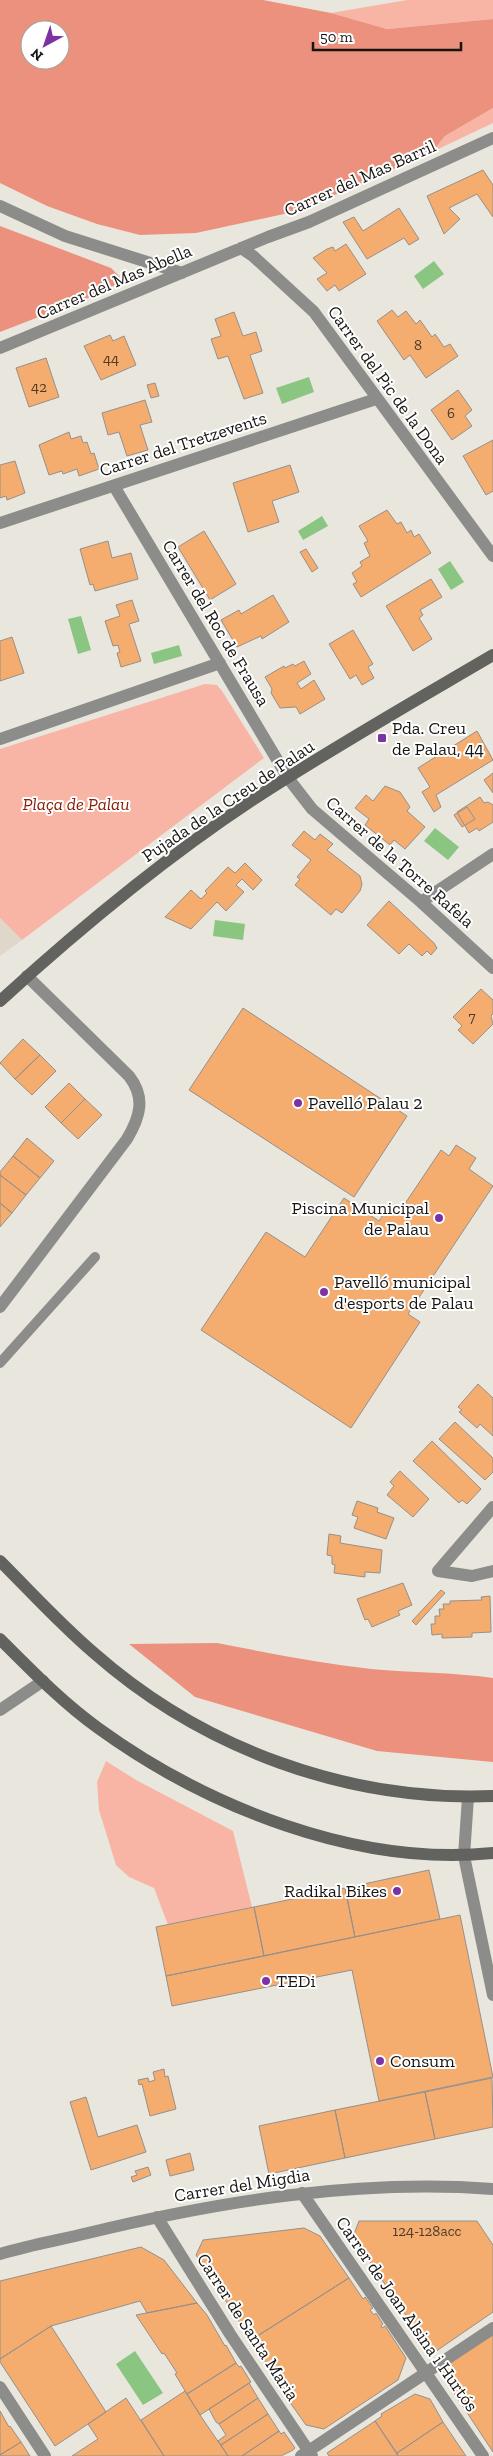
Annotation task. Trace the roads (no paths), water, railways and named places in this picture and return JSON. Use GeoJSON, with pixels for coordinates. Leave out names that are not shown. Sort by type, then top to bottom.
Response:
{"type":"FeatureCollection","features":[{"type":"Feature","properties":{"kind":"street","name":"Carrer del Mas Barril"},"geometry":{"type":"LineString","coordinates":[[241,248],[309,222],[493,138]]}},
{"type":"Feature","properties":{"kind":"street"},"geometry":{"type":"LineString","coordinates":[[0,206],[65,236],[182,273]]}},
{"type":"Feature","properties":{"kind":"street","name":"Carrer del Mas Abella"},"geometry":{"type":"LineString","coordinates":[[0,348],[241,248]]}},
{"type":"Feature","properties":{"kind":"street","name":"Carrer del Pic de la Dona"},"geometry":{"type":"LineString","coordinates":[[241,248],[254,256],[314,312],[493,556]]}},
{"type":"Feature","properties":{"kind":"street","name":"Carrer del Tretzevents"},"geometry":{"type":"LineString","coordinates":[[0,524],[376,399]]}},
{"type":"Feature","properties":{"kind":"street","name":"Carrer del Roc de Frausa"},"geometry":{"type":"LineString","coordinates":[[114,486],[288,778]]}},
{"type":"Feature","properties":{"kind":"street","name":"Pujada de la Creu de Palau"},"geometry":{"type":"LineString","coordinates":[[0,1001],[62,944],[174,855],[288,778],[493,655]]}},
{"type":"Feature","properties":{"kind":"street"},"geometry":{"type":"LineString","coordinates":[[0,739],[220,663]]}},
{"type":"Feature","properties":{"kind":"street","name":"Carrer de la Torre Rafela"},"geometry":{"type":"LineString","coordinates":[[288,778],[312,809],[422,902],[493,968]]}},
{"type":"Feature","properties":{"kind":"street"},"geometry":{"type":"LineString","coordinates":[[422,902],[493,854]]}},
{"type":"Feature","properties":{"kind":"street"},"geometry":{"type":"LineString","coordinates":[[0,1307],[127,1139],[137,1121],[140,1104],[137,1086],[129,1076],[27,976]]}},
{"type":"Feature","properties":{"kind":"street"},"geometry":{"type":"LineString","coordinates":[[493,1507],[438,1571],[472,1576],[493,1571]]}},
{"type":"Feature","properties":{"kind":"street"},"geometry":{"type":"LineString","coordinates":[[0,1561],[94,1654],[141,1690],[215,1736],[252,1753],[334,1780],[430,1796],[493,1796]]}},
{"type":"Feature","properties":{"kind":"street"},"geometry":{"type":"LineString","coordinates":[[0,1639],[43,1681],[97,1728],[146,1759],[218,1798],[299,1830],[344,1842],[464,1856],[493,1853]]}},
{"type":"Feature","properties":{"kind":"street"},"geometry":{"type":"LineString","coordinates":[[0,1710],[43,1681]]}},
{"type":"Feature","properties":{"kind":"street"},"geometry":{"type":"LineString","coordinates":[[468,1797],[464,1856],[493,1995]]}},
{"type":"Feature","properties":{"kind":"street","name":"Carrer del Migdia"},"geometry":{"type":"LineString","coordinates":[[0,2254],[157,2216],[302,2193],[332,2190],[469,2187],[493,2189]]}},
{"type":"Feature","properties":{"kind":"street","name":"Carrer de Joan Alsina i Hurtós"},"geometry":{"type":"LineString","coordinates":[[302,2193],[483,2456]]}},
{"type":"Feature","properties":{"kind":"street","name":"Carrer de Santa Maria"},"geometry":{"type":"LineString","coordinates":[[157,2216],[230,2334],[308,2454]]}},
{"type":"Feature","properties":{"kind":"street"},"geometry":{"type":"LineString","coordinates":[[308,2454],[493,2328]]}},
{"type":"Feature","properties":{"kind":"street"},"geometry":{"type":"LineString","coordinates":[[0,2387],[45,2456]]}},
{"type":"Feature","properties":{"kind":"lane"},"geometry":{"type":"LineString","coordinates":[[0,1363],[95,1257]]}},
{"type":"Feature","properties":{"kind":"place","name":"Pda. Creu de Palau, 44"},"geometry":{"type":"Point","coordinates":[382,738]}},
{"type":"Feature","properties":{"kind":"place","name":"Pavelló Palau 2"},"geometry":{"type":"Point","coordinates":[298,1103]}},
{"type":"Feature","properties":{"kind":"place","name":"Piscina Municipal de Palau"},"geometry":{"type":"Point","coordinates":[439,1218]}},
{"type":"Feature","properties":{"kind":"place","name":"Pavelló municipal d'esports de Palau"},"geometry":{"type":"Point","coordinates":[324,1292]}},
{"type":"Feature","properties":{"kind":"place","name":"Radikal Bikes"},"geometry":{"type":"Point","coordinates":[397,1891]}},
{"type":"Feature","properties":{"kind":"place","name":"TEDi"},"geometry":{"type":"Point","coordinates":[266,1981]}},
{"type":"Feature","properties":{"kind":"place","name":"Consum"},"geometry":{"type":"Point","coordinates":[380,2061]}},
{"type":"Feature","properties":{"kind":"park label","name":"Plaça de Palau"},"geometry":{"type":"Point","coordinates":[76,804]}}]}
